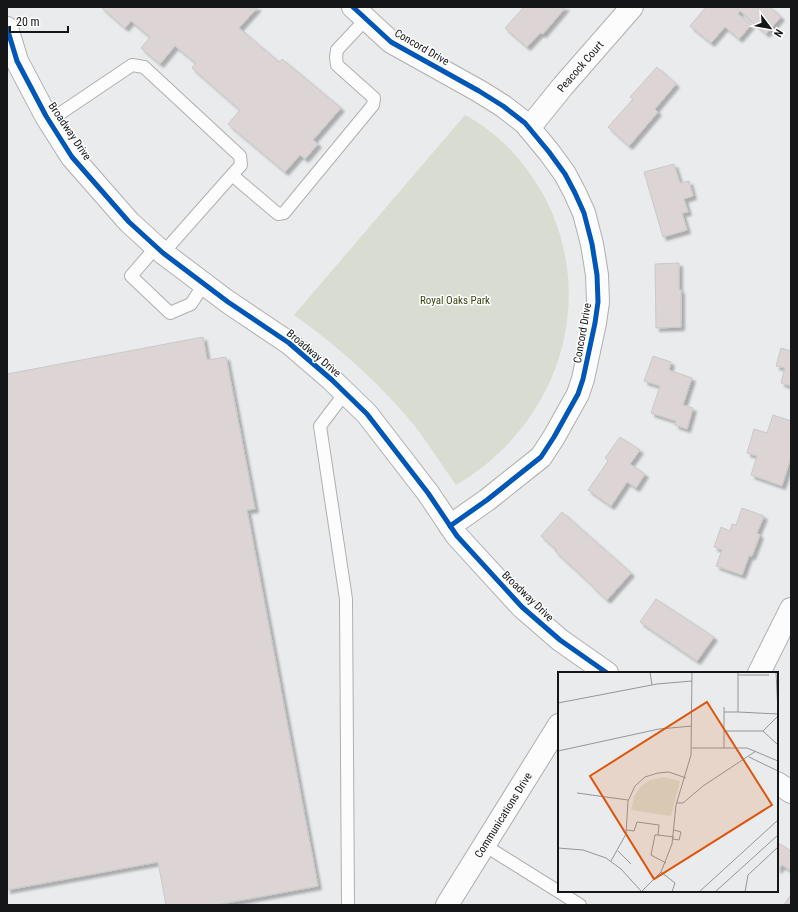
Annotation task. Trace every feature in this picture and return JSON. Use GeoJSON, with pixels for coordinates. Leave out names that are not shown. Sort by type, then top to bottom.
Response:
{"type":"FeatureCollection","features":[{"type":"Feature","properties":{"kind":"street","name":"Peacock Court"},"geometry":{"type":"LineString","coordinates":[[530,128],[563,86],[632,7]]}},
{"type":"Feature","properties":{"kind":"street","name":"Concord Drive"},"geometry":{"type":"LineString","coordinates":[[359,13],[391,42],[503,106],[530,128],[549,152],[575,193],[584,214],[592,244],[597,274],[598,302],[596,323],[578,394],[541,457],[487,500],[450,526]]}},
{"type":"Feature","properties":{"kind":"street","name":"Broadway Drive"},"geometry":{"type":"LineString","coordinates":[[7,28],[12,63],[72,157],[129,222],[160,250],[204,284],[289,344],[367,414],[428,494],[457,536],[522,607],[598,671]]}},
{"type":"Feature","properties":{"kind":"street"},"geometry":{"type":"LineString","coordinates":[[760,672],[791,609]]}},
{"type":"Feature","properties":{"kind":"street","name":"Communications Drive"},"geometry":{"type":"LineString","coordinates":[[447,905],[558,727]]}},
{"type":"Feature","properties":{"kind":"street"},"geometry":{"type":"LineString","coordinates":[[778,784],[791,792]]}},
{"type":"Feature","properties":{"kind":"lane"},"geometry":{"type":"LineString","coordinates":[[232,175],[278,214],[284,213],[374,104],[374,98],[337,65],[337,50],[359,13]]}},
{"type":"Feature","properties":{"kind":"lane"},"geometry":{"type":"LineString","coordinates":[[49,120],[132,65],[144,67],[240,156],[241,165],[232,175],[160,250],[131,276],[170,312],[191,304],[204,284]]}},
{"type":"Feature","properties":{"kind":"lane"},"geometry":{"type":"LineString","coordinates":[[345,393],[320,426],[346,599],[348,905]]}},
{"type":"Feature","properties":{"kind":"lane"},"geometry":{"type":"LineString","coordinates":[[484,846],[558,891]]}},
{"type":"Feature","properties":{"kind":"lane"},"geometry":{"type":"LineString","coordinates":[[559,892],[580,905]]}},
{"type":"Feature","properties":{"kind":"green space","name":"Royal Oaks Park"},"geometry":{"type":"Polygon","coordinates":[[[465,115],[477,122],[500,140],[520,161],[537,184],[544,196],[560,236],[568,278],[567,318],[559,358],[543,396],[520,430],[491,460],[456,485],[418,430],[390,398],[344,354],[294,315],[465,115]]]}},
{"type":"Feature","properties":{"kind":"building"},"geometry":{"type":"Polygon","coordinates":[[[101,7],[258,7],[239,28],[279,62],[282,59],[341,108],[313,140],[318,144],[305,159],[300,155],[285,172],[228,124],[240,110],[192,68],[196,63],[175,46],[160,64],[141,48],[150,37],[131,21],[125,28],[101,7]]]}},
{"type":"Feature","properties":{"kind":"building"},"geometry":{"type":"Polygon","coordinates":[[[524,7],[566,7],[543,34],[540,33],[527,47],[505,28],[524,7]]]}},
{"type":"Feature","properties":{"kind":"building"},"geometry":{"type":"Polygon","coordinates":[[[706,7],[770,7],[781,17],[766,34],[740,11],[738,14],[751,25],[739,39],[725,27],[711,43],[690,26],[706,7]]]}},
{"type":"Feature","properties":{"kind":"building"},"geometry":{"type":"Polygon","coordinates":[[[657,67],[676,84],[655,109],[658,112],[629,146],[608,127],[633,99],[630,97],[657,67]]]}},
{"type":"Feature","properties":{"kind":"building"},"geometry":{"type":"Polygon","coordinates":[[[674,164],[680,183],[689,181],[693,196],[684,199],[688,212],[682,213],[687,230],[663,237],[644,172],[674,164]]]}},
{"type":"Feature","properties":{"kind":"building"},"geometry":{"type":"Polygon","coordinates":[[[679,263],[681,327],[656,328],[655,264],[679,263]]]}},
{"type":"Feature","properties":{"kind":"building"},"geometry":{"type":"Polygon","coordinates":[[[203,337],[207,360],[226,357],[255,509],[247,510],[318,886],[216,905],[166,905],[158,862],[7,890],[7,374],[203,337]]]}},
{"type":"Feature","properties":{"kind":"building"},"geometry":{"type":"Polygon","coordinates":[[[781,348],[791,351],[791,386],[781,383],[785,368],[776,366],[781,348]]]}},
{"type":"Feature","properties":{"kind":"building"},"geometry":{"type":"Polygon","coordinates":[[[653,356],[671,362],[669,370],[692,378],[683,405],[693,408],[687,429],[675,425],[676,421],[651,413],[660,386],[644,381],[653,356]]]}},
{"type":"Feature","properties":{"kind":"building"},"geometry":{"type":"Polygon","coordinates":[[[773,415],[791,421],[791,457],[782,486],[751,475],[757,456],[747,453],[754,429],[767,433],[773,415]]]}},
{"type":"Feature","properties":{"kind":"building"},"geometry":{"type":"Polygon","coordinates":[[[620,437],[640,450],[630,464],[645,474],[636,488],[627,482],[611,506],[588,490],[608,461],[605,458],[620,437]]]}},
{"type":"Feature","properties":{"kind":"building"},"geometry":{"type":"Polygon","coordinates":[[[742,508],[764,516],[757,533],[760,535],[752,556],[749,556],[742,575],[716,566],[722,550],[714,547],[721,527],[730,531],[732,524],[736,525],[742,508]]]}},
{"type":"Feature","properties":{"kind":"building"},"geometry":{"type":"Polygon","coordinates":[[[562,512],[631,573],[607,600],[541,536],[562,512]]]}},
{"type":"Feature","properties":{"kind":"building"},"geometry":{"type":"Polygon","coordinates":[[[656,599],[714,637],[697,661],[640,622],[656,599]]]}},
{"type":"Feature","properties":{"kind":"building"},"geometry":{"type":"Polygon","coordinates":[[[778,843],[791,851],[791,871],[782,865],[778,870],[778,843]]]}},
{"type":"Feature","properties":{"kind":"building"},"geometry":{"type":"Polygon","coordinates":[[[791,894],[791,905],[784,905],[791,894]]]}},
{"type":"Feature","properties":{"kind":"cycle path"},"geometry":{"type":"LineString","coordinates":[[353,7],[391,42],[479,91],[503,106],[525,123],[565,174],[584,213],[592,244],[597,275],[598,302],[583,379],[578,394],[541,457],[487,500],[450,526]]}},
{"type":"Feature","properties":{"kind":"cycle path"},"geometry":{"type":"LineString","coordinates":[[7,28],[17,61],[46,116],[72,157],[129,222],[163,253],[228,302],[289,343],[332,380],[367,414],[428,493],[457,536],[522,607],[560,640],[606,672]]}}]}
